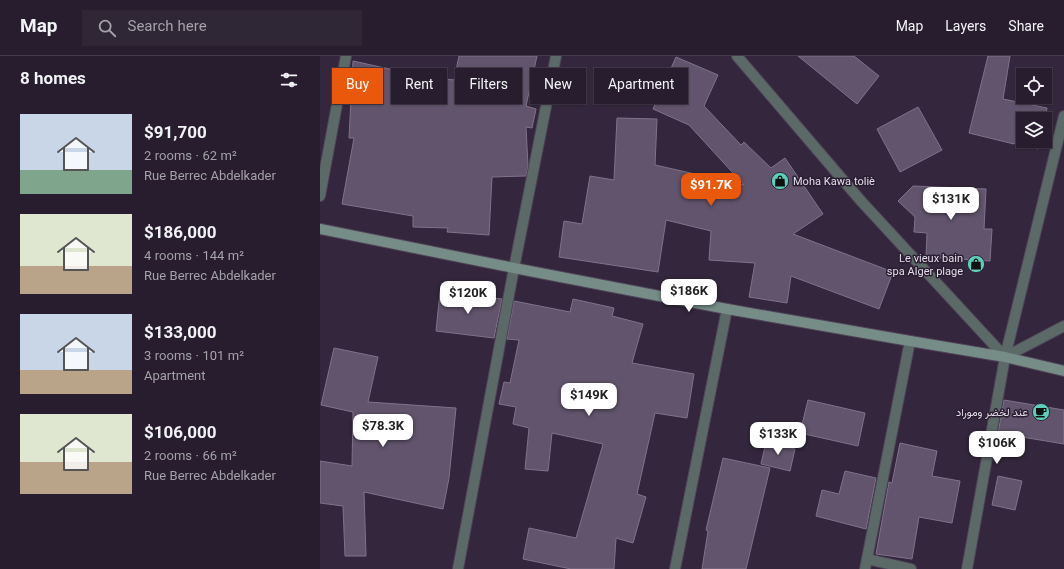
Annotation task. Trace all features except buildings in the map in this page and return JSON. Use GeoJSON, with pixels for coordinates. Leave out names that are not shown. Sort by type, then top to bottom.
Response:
{"type":"FeatureCollection","features":[{"type":"Feature","properties":{"kind":"street"},"geometry":{"type":"LineString","coordinates":[[320,196],[346,56]]}},
{"type":"Feature","properties":{"kind":"street"},"geometry":{"type":"LineString","coordinates":[[458,569],[514,268],[556,56]]}},
{"type":"Feature","properties":{"kind":"street"},"geometry":{"type":"LineString","coordinates":[[737,56],[861,201],[1005,356]]}},
{"type":"Feature","properties":{"kind":"street"},"geometry":{"type":"LineString","coordinates":[[966,569],[1005,356],[1064,116]]}},
{"type":"Feature","properties":{"kind":"street"},"geometry":{"type":"LineString","coordinates":[[320,229],[727,309],[1005,356],[1064,371]]}},
{"type":"Feature","properties":{"kind":"street"},"geometry":{"type":"LineString","coordinates":[[674,569],[727,309]]}},
{"type":"Feature","properties":{"kind":"street"},"geometry":{"type":"LineString","coordinates":[[1005,356],[1064,326]]}},
{"type":"Feature","properties":{"kind":"street"},"geometry":{"type":"LineString","coordinates":[[910,341],[866,564],[911,569]]}},
{"type":"Feature","properties":{"kind":"place","name":"Moha Kawa toliè"},"geometry":{"type":"Point","coordinates":[780,181]}},
{"type":"Feature","properties":{"kind":"place","name":"Le vieux bain spa Alger plage"},"geometry":{"type":"Point","coordinates":[976,264]}},
{"type":"Feature","properties":{"kind":"place","name":"عند لخضر وموراد"},"geometry":{"type":"Point","coordinates":[1041,412]}}]}
